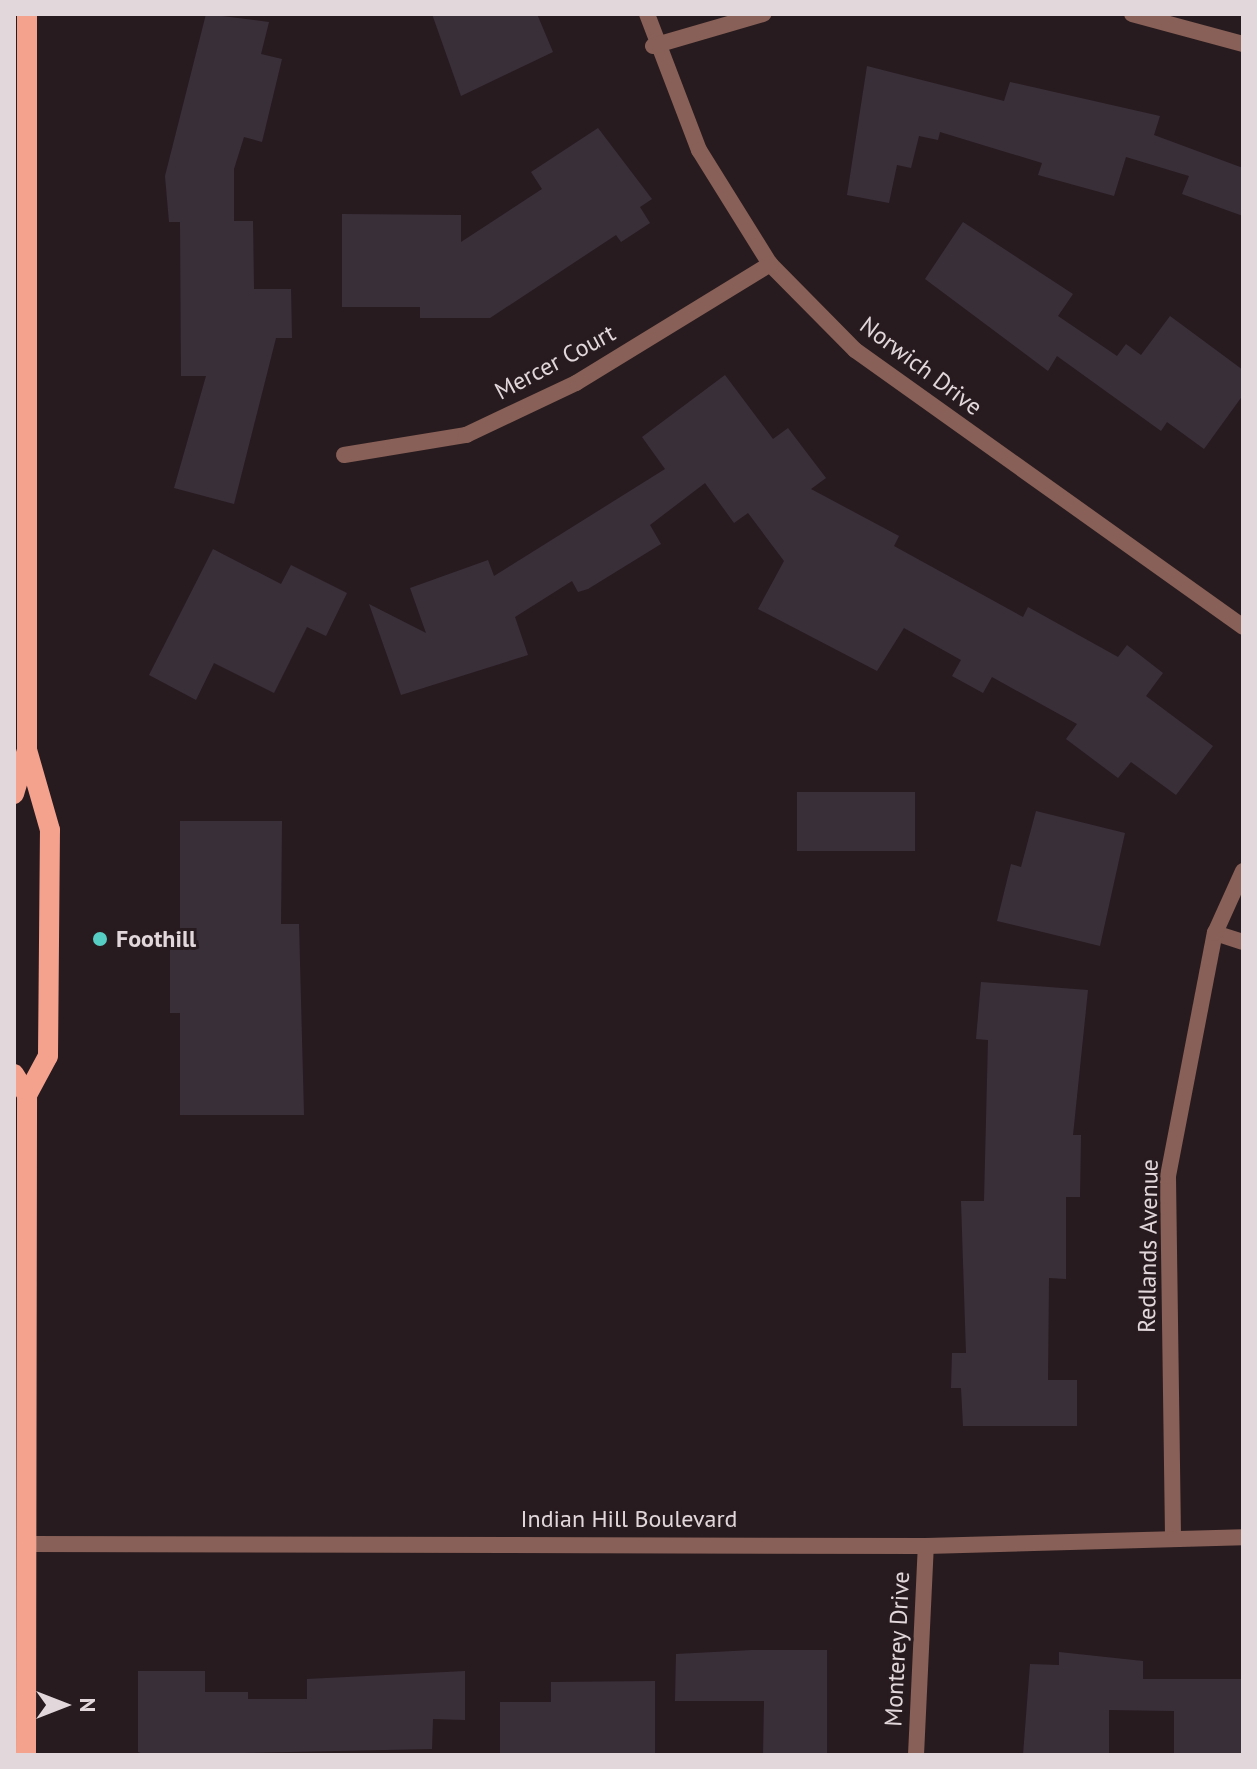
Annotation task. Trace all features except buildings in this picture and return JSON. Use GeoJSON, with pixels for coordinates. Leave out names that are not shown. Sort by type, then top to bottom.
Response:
{"type":"FeatureCollection","features":[{"type":"Feature","properties":{"kind":"main road"},"geometry":{"type":"LineString","coordinates":[[26,1755],[21,1479],[27,1095],[48,1056],[50,830],[27,750],[27,14]]}},
{"type":"Feature","properties":{"kind":"main road"},"geometry":{"type":"LineString","coordinates":[[14,794],[27,750]]}},
{"type":"Feature","properties":{"kind":"main road"},"geometry":{"type":"LineString","coordinates":[[14,1074],[27,1095]]}},
{"type":"Feature","properties":{"kind":"street","name":"Norwich Drive"},"geometry":{"type":"LineString","coordinates":[[647,14],[653,46],[699,150],[770,264],[855,350],[1243,627]]}},
{"type":"Feature","properties":{"kind":"street"},"geometry":{"type":"LineString","coordinates":[[653,46],[763,14]]}},
{"type":"Feature","properties":{"kind":"street"},"geometry":{"type":"LineString","coordinates":[[1132,14],[1243,44]]}},
{"type":"Feature","properties":{"kind":"street","name":"Mercer Court"},"geometry":{"type":"LineString","coordinates":[[344,455],[466,435],[576,383],[770,264]]}},
{"type":"Feature","properties":{"kind":"street","name":"Redlands Avenue"},"geometry":{"type":"LineString","coordinates":[[1173,1536],[1168,1176],[1215,933],[1243,871]]}},
{"type":"Feature","properties":{"kind":"street"},"geometry":{"type":"LineString","coordinates":[[1215,933],[1243,942]]}},
{"type":"Feature","properties":{"kind":"street","name":"Indian Hill Boulevard"},"geometry":{"type":"LineString","coordinates":[[22,1544],[926,1546],[1173,1536],[1243,1537]]}},
{"type":"Feature","properties":{"kind":"street","name":"Monterey Drive"},"geometry":{"type":"LineString","coordinates":[[916,1755],[926,1546]]}},
{"type":"Feature","properties":{"kind":"place","name":"Foothill"},"geometry":{"type":"Point","coordinates":[100,939]}}]}
